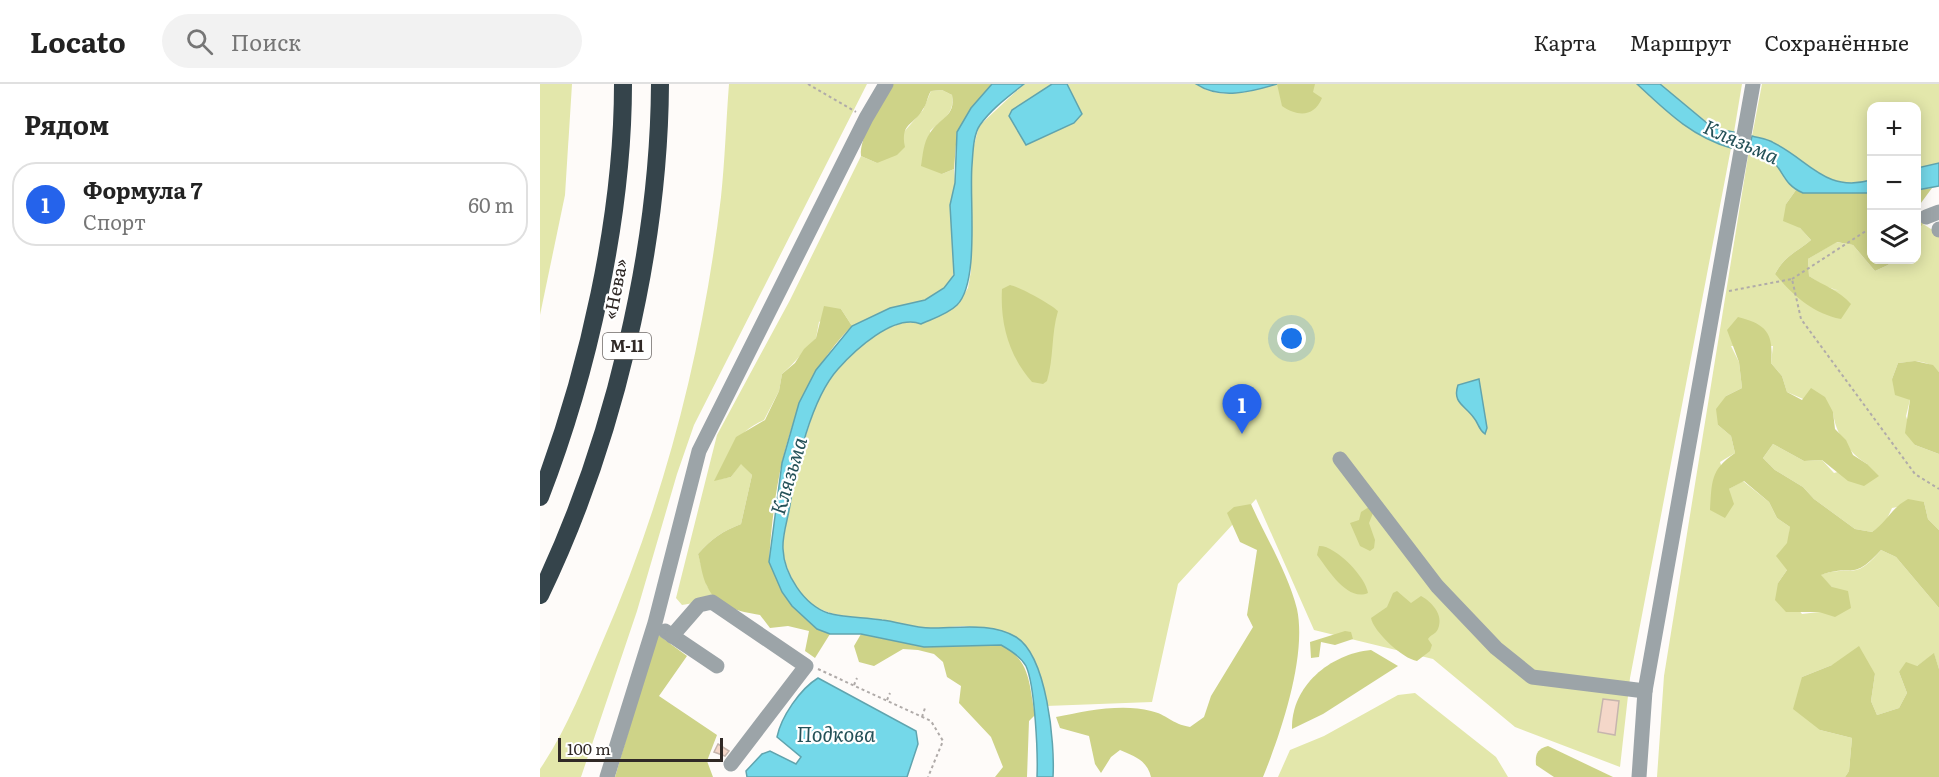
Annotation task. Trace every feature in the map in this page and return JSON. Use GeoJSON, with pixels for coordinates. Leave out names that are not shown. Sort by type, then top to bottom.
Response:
{"type":"FeatureCollection","features":[{"type":"Feature","properties":{"kind":"highway","name":"«Нева»"},"geometry":{"type":"LineString","coordinates":[[540,497],[556,457],[589,340],[610,233],[623,84]]}},
{"type":"Feature","properties":{"kind":"highway","name":"«Нева»"},"geometry":{"type":"LineString","coordinates":[[540,595],[591,470],[626,347],[647,239],[660,115],[660,84]]}},
{"type":"Feature","properties":{"kind":"street"},"geometry":{"type":"LineString","coordinates":[[607,777],[655,623],[699,450],[866,118],[886,84]]}},
{"type":"Feature","properties":{"kind":"street"},"geometry":{"type":"LineString","coordinates":[[1639,777],[1639,750],[1645,691],[1753,84]]}},
{"type":"Feature","properties":{"kind":"street"},"geometry":{"type":"LineString","coordinates":[[1340,459],[1437,586],[1496,648],[1532,677],[1645,691]]}},
{"type":"Feature","properties":{"kind":"street"},"geometry":{"type":"LineString","coordinates":[[672,636],[699,605],[712,602],[806,666],[731,764]]}},
{"type":"Feature","properties":{"kind":"street"},"geometry":{"type":"LineString","coordinates":[[655,623],[717,666]]}},
{"type":"Feature","properties":{"kind":"path"},"geometry":{"type":"LineString","coordinates":[[808,84],[866,118]]}},
{"type":"Feature","properties":{"kind":"path"},"geometry":{"type":"LineString","coordinates":[[1714,294],[1792,279],[1867,230]]}},
{"type":"Feature","properties":{"kind":"path"},"geometry":{"type":"LineString","coordinates":[[1792,279],[1801,319],[1915,474],[1939,489]]}},
{"type":"Feature","properties":{"kind":"path"},"geometry":{"type":"LineString","coordinates":[[822,662],[819,669],[931,721],[943,741],[928,777]]}},
{"type":"Feature","properties":{"kind":"path"},"geometry":{"type":"LineString","coordinates":[[854,685],[856,678]]}},
{"type":"Feature","properties":{"kind":"path"},"geometry":{"type":"LineString","coordinates":[[887,700],[890,693]]}},
{"type":"Feature","properties":{"kind":"path"},"geometry":{"type":"LineString","coordinates":[[922,717],[925,708]]}},
{"type":"Feature","properties":{"kind":"green space"},"geometry":{"type":"Polygon","coordinates":[[[540,84],[572,84],[565,195],[540,315],[540,84]]]}},
{"type":"Feature","properties":{"kind":"green space"},"geometry":{"type":"Polygon","coordinates":[[[729,84],[867,84],[694,425],[677,474],[637,611],[581,777],[540,777],[540,769],[574,708],[624,590],[662,480],[678,424],[704,311],[713,254],[722,183],[729,84]]]}},
{"type":"Feature","properties":{"kind":"green space"},"geometry":{"type":"Polygon","coordinates":[[[892,84],[992,84],[957,132],[954,169],[942,174],[921,166],[928,137],[952,108],[952,95],[942,90],[931,91],[919,114],[906,128],[905,147],[897,155],[877,163],[861,156],[867,129],[892,84]]]}},
{"type":"Feature","properties":{"kind":"green space"},"geometry":{"type":"Polygon","coordinates":[[[1024,84],[1196,84],[1225,94],[1246,92],[1277,84],[1637,84],[1692,130],[1731,148],[1630,678],[1620,767],[1515,727],[1433,659],[1314,630],[1256,499],[1178,584],[1152,702],[1046,706],[1041,681],[1001,630],[964,626],[919,628],[884,620],[830,613],[821,610],[807,600],[793,580],[786,565],[783,550],[786,516],[797,468],[818,401],[831,378],[866,342],[895,325],[909,322],[921,324],[957,305],[968,288],[971,271],[969,190],[973,149],[979,126],[1024,84]]]}},
{"type":"Feature","properties":{"kind":"green space"},"geometry":{"type":"Polygon","coordinates":[[[1277,84],[1315,84],[1313,92],[1322,98],[1315,109],[1310,112],[1294,112],[1282,106],[1277,84]]]}},
{"type":"Feature","properties":{"kind":"green space"},"geometry":{"type":"Polygon","coordinates":[[[1660,84],[1742,84],[1734,132],[1714,128],[1660,84]]]}},
{"type":"Feature","properties":{"kind":"green space"},"geometry":{"type":"Polygon","coordinates":[[[1762,84],[1939,84],[1939,163],[1921,167],[1921,102],[1867,102],[1867,181],[1841,182],[1829,178],[1772,142],[1752,136],[1762,84]]]}},
{"type":"Feature","properties":{"kind":"green space"},"geometry":{"type":"Polygon","coordinates":[[[942,90],[952,95],[952,107],[947,116],[930,131],[942,174],[954,169],[955,183],[950,205],[955,269],[951,280],[944,288],[925,300],[890,308],[852,326],[841,309],[819,322],[816,338],[782,374],[779,391],[764,420],[738,438],[715,480],[731,477],[741,463],[752,475],[741,524],[718,536],[698,554],[707,586],[717,599],[682,605],[676,598],[717,435],[790,300],[861,156],[877,163],[923,110],[931,91],[942,90]]]}},
{"type":"Feature","properties":{"kind":"green space"},"geometry":{"type":"Polygon","coordinates":[[[1749,150],[1778,163],[1784,178],[1796,190],[1786,204],[1800,228],[1811,240],[1787,258],[1775,274],[1840,291],[1824,286],[1809,276],[1808,259],[1836,242],[1853,245],[1875,271],[1889,264],[1921,264],[1921,227],[1923,224],[1939,234],[1939,372],[1925,363],[1898,363],[1892,379],[1910,400],[1906,416],[1915,445],[1939,454],[1939,530],[1928,519],[1924,502],[1892,508],[1885,523],[1872,532],[1855,529],[1814,499],[1803,487],[1775,470],[1763,458],[1773,444],[1804,461],[1822,460],[1834,473],[1867,464],[1844,442],[1834,420],[1833,412],[1787,392],[1782,376],[1771,363],[1773,346],[1731,346],[1739,362],[1742,388],[1726,396],[1718,425],[1731,436],[1735,453],[1720,462],[1729,489],[1743,481],[1769,502],[1777,518],[1790,527],[1787,570],[1778,583],[1802,614],[1819,612],[1832,587],[1820,575],[1858,570],[1881,550],[1896,557],[1939,608],[1939,669],[1934,654],[1917,666],[1899,672],[1907,693],[1899,708],[1877,715],[1871,701],[1875,674],[1832,665],[1802,677],[1820,730],[1852,738],[1849,771],[1845,777],[1657,777],[1664,676],[1749,150]]]}},
{"type":"Feature","properties":{"kind":"green space"},"geometry":{"type":"Polygon","coordinates":[[[1932,188],[1921,203],[1921,189],[1932,188]]]}},
{"type":"Feature","properties":{"kind":"green space"},"geometry":{"type":"Polygon","coordinates":[[[1796,190],[1803,193],[1867,193],[1867,262],[1853,245],[1837,242],[1808,259],[1809,276],[1851,304],[1841,319],[1812,308],[1775,274],[1787,258],[1811,240],[1800,228],[1783,221],[1786,204],[1796,190]]]}},
{"type":"Feature","properties":{"kind":"green space"},"geometry":{"type":"Polygon","coordinates":[[[1869,264],[1889,264],[1888,265],[1875,271],[1869,264]]]}},
{"type":"Feature","properties":{"kind":"green space"},"geometry":{"type":"Polygon","coordinates":[[[1010,285],[1035,296],[1058,311],[1051,364],[1047,381],[1043,384],[1032,382],[1024,372],[1008,339],[1003,315],[1002,289],[1010,285]]]}},
{"type":"Feature","properties":{"kind":"green space"},"geometry":{"type":"Polygon","coordinates":[[[824,306],[841,309],[852,326],[831,350],[814,377],[789,436],[775,499],[769,562],[817,629],[830,634],[815,658],[805,651],[809,631],[788,626],[770,628],[760,615],[729,607],[717,599],[705,582],[698,554],[718,536],[741,524],[752,475],[741,464],[731,477],[714,481],[736,437],[765,420],[779,391],[782,374],[795,363],[804,349],[816,338],[824,306]]]}},
{"type":"Feature","properties":{"kind":"green space"},"geometry":{"type":"Polygon","coordinates":[[[1738,317],[1755,323],[1766,331],[1771,344],[1771,363],[1782,376],[1787,392],[1802,400],[1811,388],[1825,397],[1833,412],[1835,429],[1846,440],[1853,455],[1879,476],[1864,486],[1848,481],[1822,460],[1804,461],[1773,444],[1763,458],[1775,470],[1803,487],[1814,499],[1855,529],[1872,532],[1908,499],[1924,502],[1928,519],[1939,530],[1939,608],[1896,557],[1881,550],[1857,569],[1821,575],[1832,587],[1848,591],[1851,608],[1835,617],[1819,612],[1786,612],[1775,600],[1778,583],[1787,570],[1776,556],[1787,543],[1790,527],[1777,518],[1769,502],[1744,481],[1729,489],[1734,504],[1725,518],[1710,510],[1714,477],[1721,465],[1735,453],[1731,436],[1718,425],[1716,409],[1726,396],[1742,388],[1739,362],[1727,330],[1738,317]]]}},
{"type":"Feature","properties":{"kind":"green space"},"geometry":{"type":"Polygon","coordinates":[[[1915,361],[1933,365],[1939,372],[1939,454],[1915,445],[1905,433],[1910,400],[1895,395],[1892,379],[1898,363],[1915,361]]]}},
{"type":"Feature","properties":{"kind":"green space"},"geometry":{"type":"Polygon","coordinates":[[[1251,504],[1288,582],[1297,609],[1299,628],[1295,671],[1290,694],[1263,777],[1151,777],[1143,763],[1120,750],[1111,757],[1101,773],[1095,764],[1089,736],[1060,728],[1056,717],[1079,712],[1128,708],[1156,712],[1178,724],[1190,727],[1204,717],[1211,696],[1253,627],[1247,615],[1257,550],[1240,542],[1227,513],[1234,507],[1251,504]]]}},
{"type":"Feature","properties":{"kind":"green space"},"geometry":{"type":"Polygon","coordinates":[[[1369,507],[1373,513],[1369,523],[1375,540],[1374,548],[1370,551],[1360,546],[1350,523],[1359,520],[1361,512],[1369,507]]]}},
{"type":"Feature","properties":{"kind":"green space"},"geometry":{"type":"Polygon","coordinates":[[[1319,546],[1326,547],[1349,563],[1362,579],[1368,593],[1360,595],[1353,593],[1339,583],[1317,555],[1319,546]]]}},
{"type":"Feature","properties":{"kind":"green space"},"geometry":{"type":"Polygon","coordinates":[[[1397,591],[1411,603],[1421,596],[1433,605],[1438,614],[1438,629],[1428,639],[1432,645],[1430,651],[1417,661],[1389,644],[1377,630],[1371,618],[1387,607],[1393,593],[1397,591]]]}},
{"type":"Feature","properties":{"kind":"green space"},"geometry":{"type":"Polygon","coordinates":[[[1345,631],[1351,632],[1353,639],[1335,645],[1321,642],[1319,657],[1311,658],[1310,642],[1345,631]]]}},
{"type":"Feature","properties":{"kind":"green space"},"geometry":{"type":"Polygon","coordinates":[[[657,634],[687,656],[659,696],[717,735],[707,761],[713,777],[615,777],[657,634]]]}},
{"type":"Feature","properties":{"kind":"green space"},"geometry":{"type":"Polygon","coordinates":[[[861,634],[924,647],[1002,645],[1011,651],[1024,666],[1030,684],[1035,715],[1029,721],[1027,777],[995,777],[1003,767],[991,737],[959,703],[961,686],[947,677],[943,662],[934,654],[903,649],[874,666],[859,662],[854,646],[861,634]]]}},
{"type":"Feature","properties":{"kind":"green space"},"geometry":{"type":"Polygon","coordinates":[[[1859,646],[1875,674],[1871,701],[1877,715],[1899,708],[1907,693],[1899,672],[1906,662],[1917,666],[1934,653],[1939,669],[1939,777],[1845,777],[1849,771],[1852,738],[1820,730],[1793,709],[1802,677],[1832,665],[1859,646]]]}},
{"type":"Feature","properties":{"kind":"green space"},"geometry":{"type":"Polygon","coordinates":[[[1371,650],[1398,666],[1323,714],[1292,729],[1293,713],[1298,699],[1316,675],[1341,658],[1371,650]]]}},
{"type":"Feature","properties":{"kind":"green space"},"geometry":{"type":"Polygon","coordinates":[[[1415,693],[1496,757],[1508,777],[1278,777],[1290,750],[1324,736],[1398,695],[1415,693]]]}},
{"type":"Feature","properties":{"kind":"green space"},"geometry":{"type":"Polygon","coordinates":[[[1548,746],[1613,777],[1554,777],[1536,765],[1538,752],[1548,746]]]}},
{"type":"Feature","properties":{"kind":"water","name":"Клязьма"},"geometry":{"type":"Polygon","coordinates":[[[992,84],[1024,84],[989,114],[976,134],[971,180],[971,260],[964,294],[957,305],[940,316],[921,324],[910,322],[899,324],[875,336],[845,361],[828,382],[806,433],[796,471],[783,549],[791,578],[803,596],[828,613],[925,628],[996,629],[1016,637],[1027,647],[1042,681],[1050,723],[1053,777],[1037,777],[1032,688],[1026,666],[1015,654],[1001,645],[924,647],[861,634],[830,634],[817,629],[792,606],[782,592],[769,562],[782,463],[799,403],[816,370],[852,326],[890,308],[925,300],[944,288],[954,275],[950,205],[955,183],[957,132],[971,108],[992,84]]]}},
{"type":"Feature","properties":{"kind":"water"},"geometry":{"type":"Polygon","coordinates":[[[1052,84],[1067,84],[1082,114],[1074,123],[1026,145],[1009,116],[1012,110],[1052,84]]]}},
{"type":"Feature","properties":{"kind":"water"},"geometry":{"type":"Polygon","coordinates":[[[1196,84],[1277,84],[1246,92],[1225,93],[1205,89],[1196,84]]]}},
{"type":"Feature","properties":{"kind":"water"},"geometry":{"type":"Polygon","coordinates":[[[1637,84],[1660,84],[1713,128],[1734,132],[1731,148],[1692,130],[1637,84]]]}},
{"type":"Feature","properties":{"kind":"water"},"geometry":{"type":"Polygon","coordinates":[[[1752,136],[1772,142],[1829,178],[1841,182],[1867,181],[1867,193],[1803,193],[1788,182],[1770,159],[1749,150],[1752,136]]]}},
{"type":"Feature","properties":{"kind":"water"},"geometry":{"type":"Polygon","coordinates":[[[1939,163],[1939,186],[1921,189],[1921,167],[1939,163]]]}},
{"type":"Feature","properties":{"kind":"water"},"geometry":{"type":"Polygon","coordinates":[[[1479,379],[1487,428],[1485,434],[1457,396],[1458,385],[1479,379]]]}},
{"type":"Feature","properties":{"kind":"water","name":"Подкова"},"geometry":{"type":"Polygon","coordinates":[[[818,678],[916,731],[918,744],[907,777],[747,777],[746,771],[762,754],[770,751],[796,764],[801,757],[777,737],[779,729],[792,704],[818,678]]]}},
{"type":"Feature","properties":{"kind":"building"},"geometry":{"type":"Polygon","coordinates":[[[1603,699],[1619,701],[1615,735],[1598,732],[1603,699]]]}},
{"type":"Feature","properties":{"kind":"building"},"geometry":{"type":"Polygon","coordinates":[[[718,744],[729,751],[725,756],[714,752],[718,744]]]}},
{"type":"Feature","properties":{"kind":"place","name":"Формула 7"},"geometry":{"type":"Point","coordinates":[1242,434]}}]}
